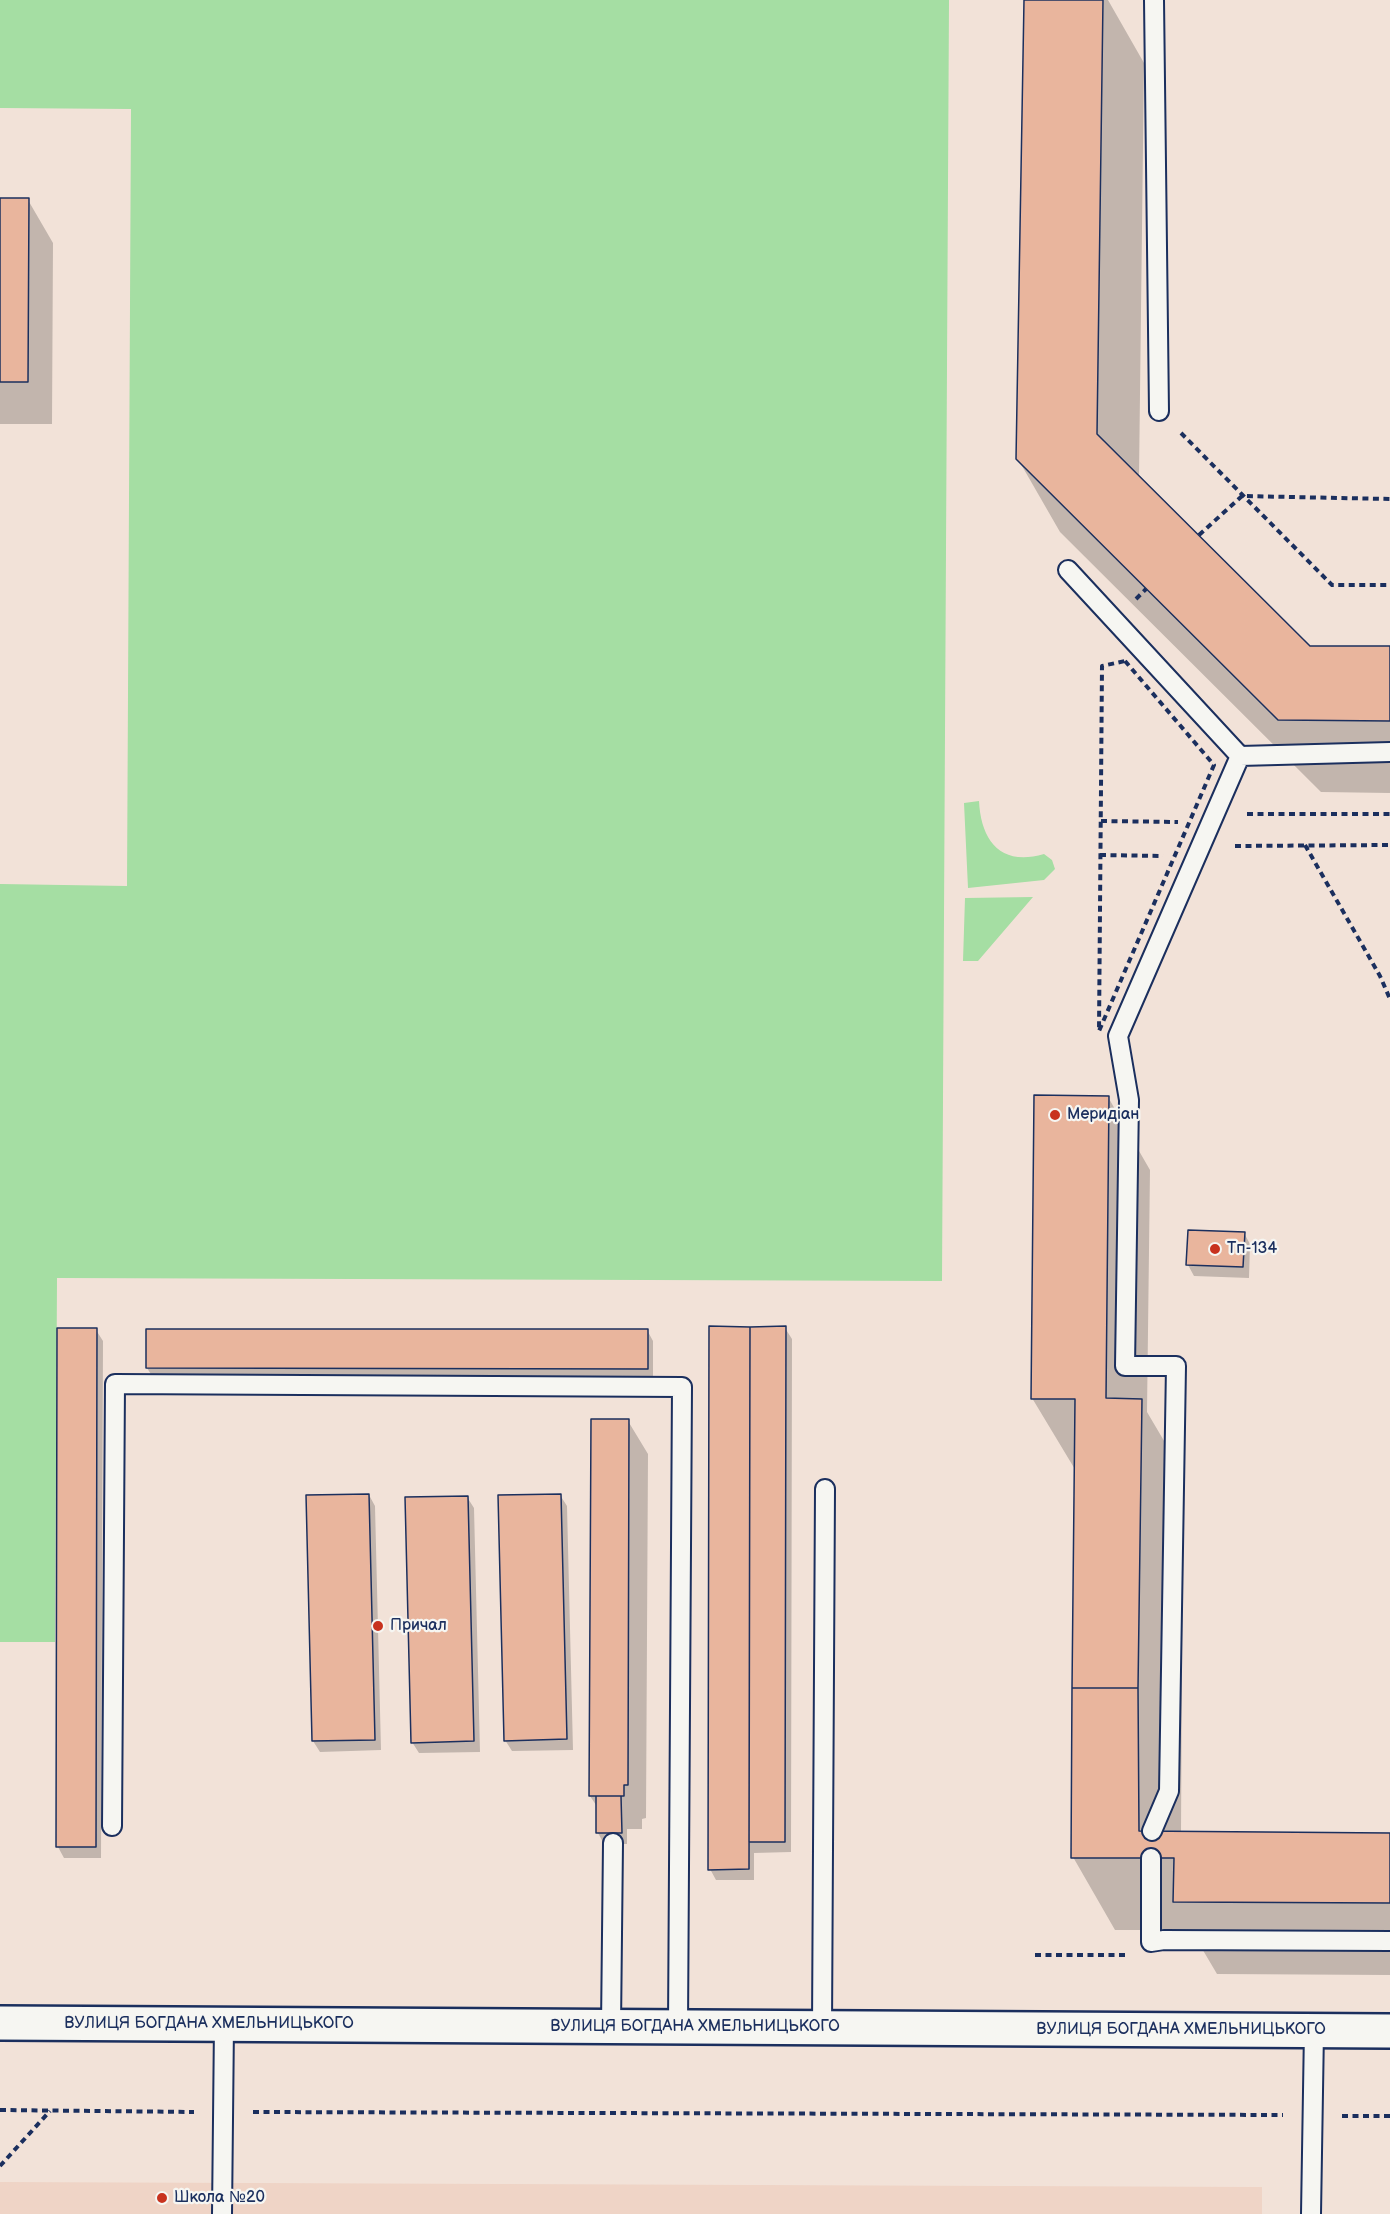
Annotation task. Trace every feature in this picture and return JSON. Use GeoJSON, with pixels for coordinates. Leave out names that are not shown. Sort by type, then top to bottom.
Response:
{"type":"FeatureCollection","features":[{"type":"Feature","properties":{"kind":"street","name":"ВУЛИЦЯ БОГДАНА ХМЕЛЬНИЦЬКОГО"},"geometry":{"type":"LineString","coordinates":[[0,2023],[1390,2031]]}},
{"type":"Feature","properties":{"kind":"lane"},"geometry":{"type":"LineString","coordinates":[[1154,0],[1160,411]]}},
{"type":"Feature","properties":{"kind":"lane"},"geometry":{"type":"LineString","coordinates":[[1068,570],[1240,756],[1390,752]]}},
{"type":"Feature","properties":{"kind":"lane"},"geometry":{"type":"LineString","coordinates":[[1152,1831],[1169,1791],[1176,1366],[1125,1366],[1129,1100],[1118,1036],[1240,756]]}},
{"type":"Feature","properties":{"kind":"lane"},"geometry":{"type":"LineString","coordinates":[[112,1826],[115,1384],[682,1387],[678,2026]]}},
{"type":"Feature","properties":{"kind":"lane"},"geometry":{"type":"LineString","coordinates":[[822,2027],[825,1489]]}},
{"type":"Feature","properties":{"kind":"lane"},"geometry":{"type":"LineString","coordinates":[[611,2026],[613,1843]]}},
{"type":"Feature","properties":{"kind":"lane"},"geometry":{"type":"LineString","coordinates":[[1151,1858],[1151,1942],[1164,1940],[1390,1941]]}},
{"type":"Feature","properties":{"kind":"lane"},"geometry":{"type":"LineString","coordinates":[[222,2214],[224,2024]]}},
{"type":"Feature","properties":{"kind":"lane"},"geometry":{"type":"LineString","coordinates":[[1311,2214],[1314,2030]]}},
{"type":"Feature","properties":{"kind":"path"},"geometry":{"type":"LineString","coordinates":[[1160,411],[1332,585],[1390,585]]}},
{"type":"Feature","properties":{"kind":"path"},"geometry":{"type":"LineString","coordinates":[[1199,535],[1242,496],[1390,499]]}},
{"type":"Feature","properties":{"kind":"path"},"geometry":{"type":"LineString","coordinates":[[1125,661],[1214,765],[1190,822],[1099,1031],[1102,666],[1125,661]]}},
{"type":"Feature","properties":{"kind":"path"},"geometry":{"type":"LineString","coordinates":[[1214,814],[1390,814]]}},
{"type":"Feature","properties":{"kind":"path"},"geometry":{"type":"LineString","coordinates":[[1101,821],[1190,822]]}},
{"type":"Feature","properties":{"kind":"path"},"geometry":{"type":"LineString","coordinates":[[1305,845],[1390,999]]}},
{"type":"Feature","properties":{"kind":"path"},"geometry":{"type":"LineString","coordinates":[[1199,846],[1390,845]]}},
{"type":"Feature","properties":{"kind":"path"},"geometry":{"type":"LineString","coordinates":[[1100,855],[1175,856]]}},
{"type":"Feature","properties":{"kind":"path"},"geometry":{"type":"LineString","coordinates":[[0,2110],[1390,2116]]}},
{"type":"Feature","properties":{"kind":"path"},"geometry":{"type":"LineString","coordinates":[[0,2166],[50,2111]]}},
{"type":"Feature","properties":{"kind":"shaded area"},"geometry":{"type":"Polygon","coordinates":[[[0,2182],[1262,2187],[1262,2214],[0,2214],[0,2182]]]}},
{"type":"Feature","properties":{"kind":"green space"},"geometry":{"type":"Polygon","coordinates":[[[0,0],[949,0],[942,1281],[57,1278],[55,1642],[0,1642],[0,884],[127,886],[131,109],[0,108],[0,0]]]}},
{"type":"Feature","properties":{"kind":"green space"},"geometry":{"type":"Polygon","coordinates":[[[979,801],[984,828],[996,847],[1016,857],[1044,854],[1052,860],[1055,869],[1044,880],[968,888],[964,803],[979,801]]]}},
{"type":"Feature","properties":{"kind":"green space"},"geometry":{"type":"Polygon","coordinates":[[[1033,897],[978,961],[963,961],[965,898],[1033,897]]]}},
{"type":"Feature","properties":{"kind":"building"},"geometry":{"type":"Polygon","coordinates":[[[1024,0],[1103,0],[1097,434],[1310,646],[1390,646],[1390,721],[1278,720],[1016,459],[1024,0]]]}},
{"type":"Feature","properties":{"kind":"building"},"geometry":{"type":"Polygon","coordinates":[[[0,198],[29,198],[28,382],[0,382],[0,198]]]}},
{"type":"Feature","properties":{"kind":"building"},"geometry":{"type":"Polygon","coordinates":[[[1034,1095],[1109,1096],[1106,1398],[1142,1399],[1138,1688],[1072,1688],[1075,1399],[1031,1399],[1034,1095]]]}},
{"type":"Feature","properties":{"kind":"building","name":"Тп-134"},"geometry":{"type":"Polygon","coordinates":[[[1188,1230],[1245,1232],[1243,1267],[1186,1265],[1188,1230]]]}},
{"type":"Feature","properties":{"kind":"building"},"geometry":{"type":"Polygon","coordinates":[[[709,1326],[750,1327],[749,1869],[708,1870],[709,1326]]]}},
{"type":"Feature","properties":{"kind":"building"},"geometry":{"type":"Polygon","coordinates":[[[786,1326],[785,1842],[749,1842],[750,1327],[786,1326]]]}},
{"type":"Feature","properties":{"kind":"building"},"geometry":{"type":"Polygon","coordinates":[[[57,1328],[97,1328],[96,1847],[56,1847],[57,1328]]]}},
{"type":"Feature","properties":{"kind":"building"},"geometry":{"type":"Polygon","coordinates":[[[146,1329],[648,1329],[648,1369],[146,1368],[146,1329]]]}},
{"type":"Feature","properties":{"kind":"building"},"geometry":{"type":"Polygon","coordinates":[[[591,1419],[629,1419],[628,1785],[624,1785],[624,1796],[589,1796],[591,1419]]]}},
{"type":"Feature","properties":{"kind":"building"},"geometry":{"type":"Polygon","coordinates":[[[369,1494],[375,1740],[312,1741],[306,1495],[369,1494]]]}},
{"type":"Feature","properties":{"kind":"building"},"geometry":{"type":"Polygon","coordinates":[[[561,1494],[567,1739],[504,1741],[498,1495],[561,1494]]]}},
{"type":"Feature","properties":{"kind":"building"},"geometry":{"type":"Polygon","coordinates":[[[468,1496],[474,1741],[411,1743],[405,1497],[468,1496]]]}},
{"type":"Feature","properties":{"kind":"building"},"geometry":{"type":"Polygon","coordinates":[[[1072,1688],[1138,1688],[1139,1831],[1390,1833],[1390,1903],[1173,1902],[1174,1858],[1071,1858],[1072,1688]]]}},
{"type":"Feature","properties":{"kind":"building"},"geometry":{"type":"Polygon","coordinates":[[[596,1796],[621,1796],[622,1833],[596,1833],[596,1796]]]}},
{"type":"Feature","properties":{"kind":"place","name":"Меридіан"},"geometry":{"type":"Point","coordinates":[1055,1115]}},
{"type":"Feature","properties":{"kind":"place","name":"Тп-134"},"geometry":{"type":"Point","coordinates":[1215,1249]}},
{"type":"Feature","properties":{"kind":"place","name":"Причал"},"geometry":{"type":"Point","coordinates":[378,1626]}},
{"type":"Feature","properties":{"kind":"place","name":"Школа №20"},"geometry":{"type":"Point","coordinates":[162,2198]}}]}
